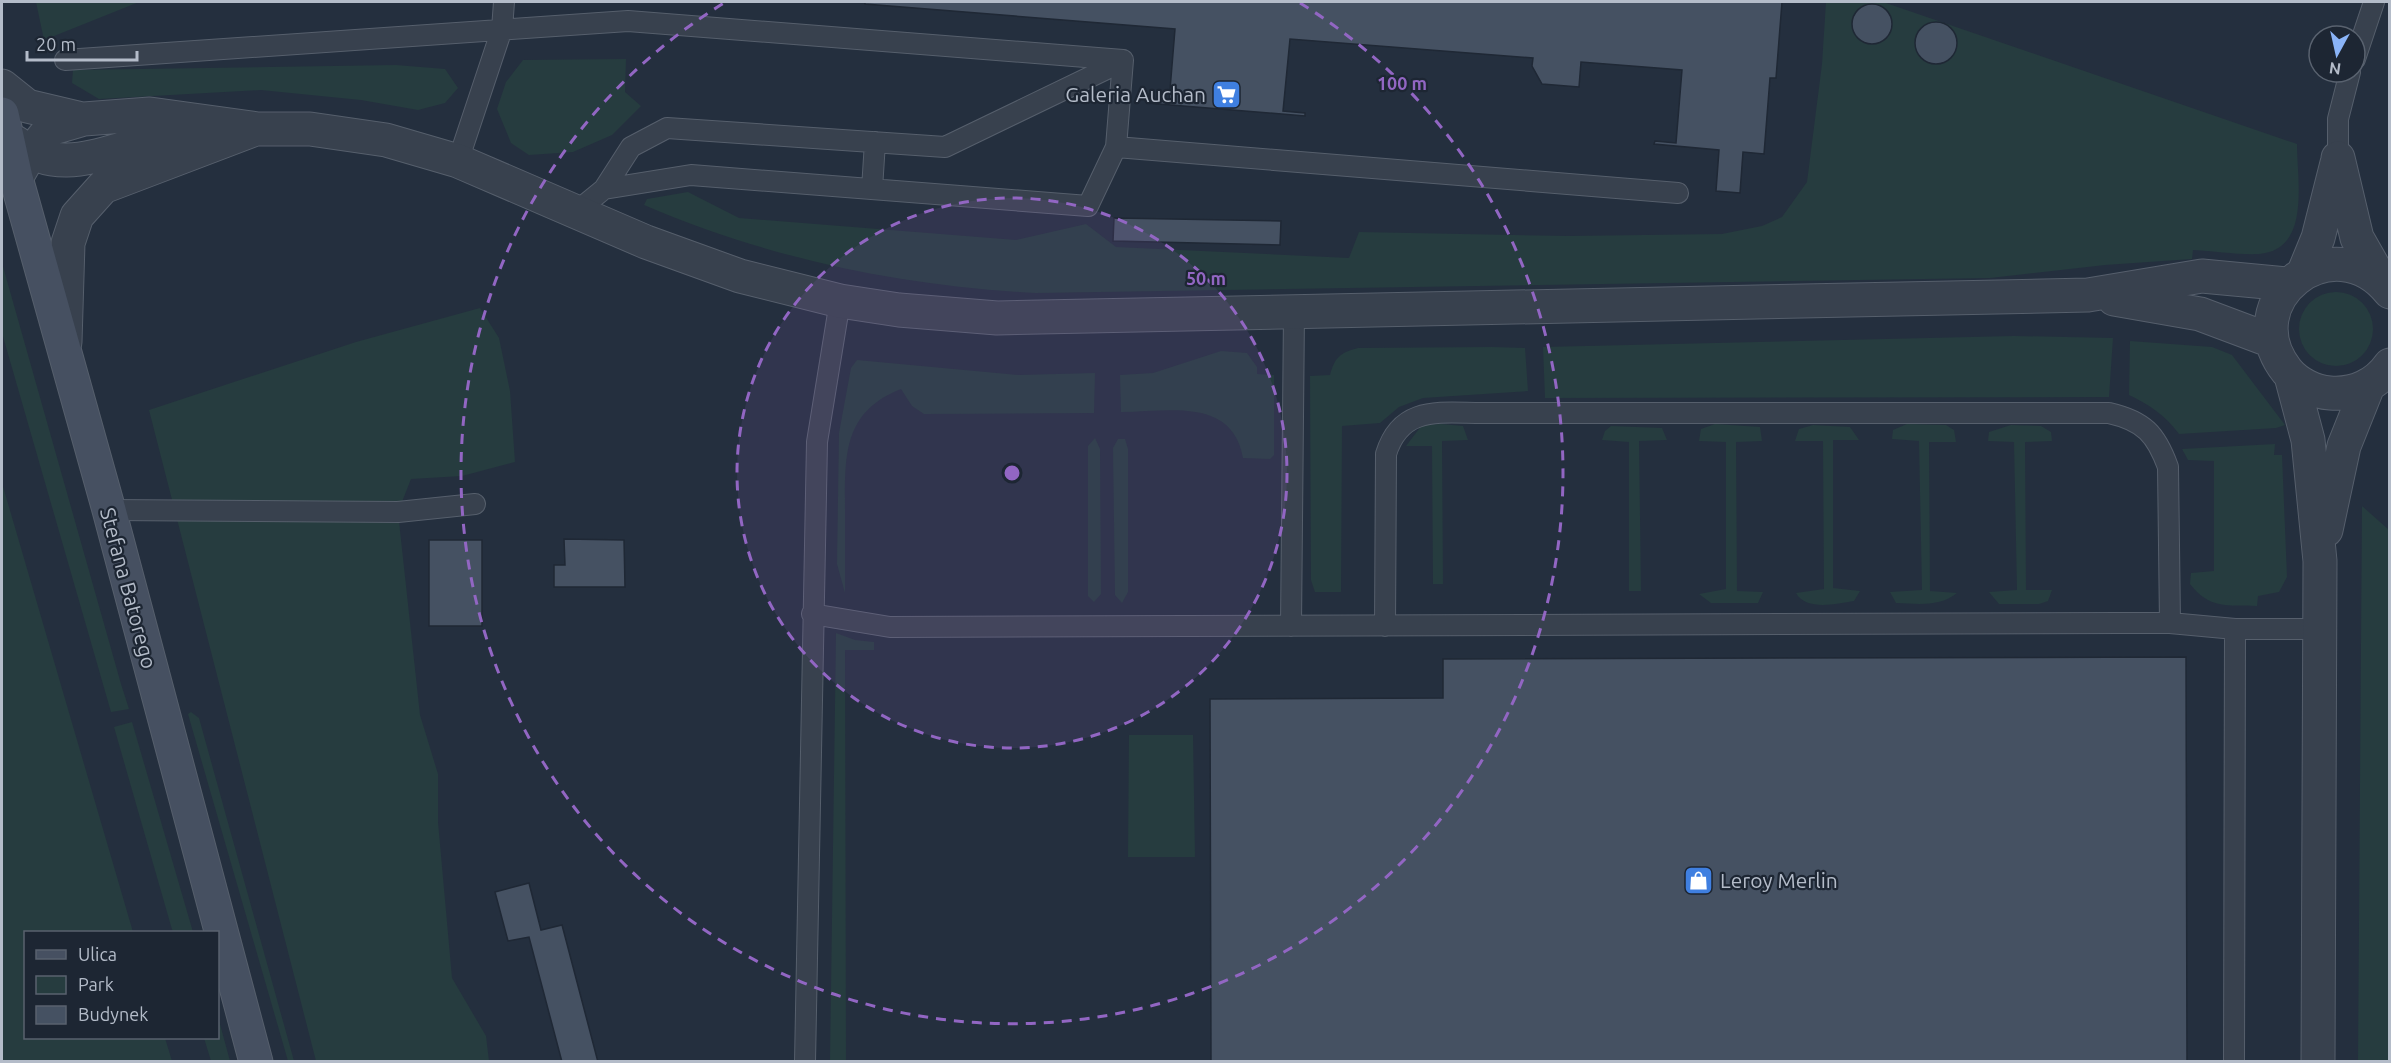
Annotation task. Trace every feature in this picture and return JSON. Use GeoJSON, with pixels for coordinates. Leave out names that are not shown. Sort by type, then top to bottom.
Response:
{"type":"FeatureCollection","features":[{"type":"Feature","properties":{"kind":"main road","name":"Stefana Batorego"},"geometry":{"type":"LineString","coordinates":[[13,145],[65,353],[256,1062]]}},
{"type":"Feature","properties":{"kind":"street"},"geometry":{"type":"LineString","coordinates":[[2,86],[27,106],[84,119]]}},
{"type":"Feature","properties":{"kind":"street"},"geometry":{"type":"LineString","coordinates":[[13,145],[50,129],[84,119],[150,114],[258,129]]}},
{"type":"Feature","properties":{"kind":"street"},"geometry":{"type":"LineString","coordinates":[[65,353],[68,243],[77,216],[103,188],[258,129]]}},
{"type":"Feature","properties":{"kind":"street"},"geometry":{"type":"LineString","coordinates":[[13,145],[63,162],[94,157],[150,142],[258,129],[310,129],[386,140],[458,161],[646,242],[740,276],[840,301],[899,310],[997,318],[2088,295],[2202,276],[2296,278],[2323,264],[2344,264],[2363,269],[2385,286]]}},
{"type":"Feature","properties":{"kind":"street"},"geometry":{"type":"LineString","coordinates":[[2338,158],[2318,238],[2296,278],[2277,301],[2271,321],[2272,341],[2279,360],[2292,376],[2308,388],[2328,393],[2349,393],[2379,375]]}},
{"type":"Feature","properties":{"kind":"street"},"geometry":{"type":"LineString","coordinates":[[2338,158],[2357,238],[2385,286]]}},
{"type":"Feature","properties":{"kind":"street"},"geometry":{"type":"LineString","coordinates":[[2088,295],[2200,314],[2272,341]]}},
{"type":"Feature","properties":{"kind":"street"},"geometry":{"type":"LineString","coordinates":[[2320,561],[2344,446],[2379,375]]}},
{"type":"Feature","properties":{"kind":"street"},"geometry":{"type":"LineString","coordinates":[[2292,376],[2308,440],[2320,561],[2318,1062]]}},
{"type":"Feature","properties":{"kind":"lane"},"geometry":{"type":"LineString","coordinates":[[458,161],[502,29],[504,2]]}},
{"type":"Feature","properties":{"kind":"lane"},"geometry":{"type":"LineString","coordinates":[[2367,24],[2374,2]]}},
{"type":"Feature","properties":{"kind":"lane"},"geometry":{"type":"LineString","coordinates":[[65,60],[628,21],[1123,60]]}},
{"type":"Feature","properties":{"kind":"lane"},"geometry":{"type":"LineString","coordinates":[[577,211],[604,189],[631,147],[668,128],[945,147],[1123,60]]}},
{"type":"Feature","properties":{"kind":"lane"},"geometry":{"type":"LineString","coordinates":[[604,189],[691,176],[1088,206],[1116,147],[1123,60]]}},
{"type":"Feature","properties":{"kind":"lane"},"geometry":{"type":"LineString","coordinates":[[2338,158],[2341,100],[2346,84]]}},
{"type":"Feature","properties":{"kind":"lane"},"geometry":{"type":"LineString","coordinates":[[872,189],[875,142]]}},
{"type":"Feature","properties":{"kind":"lane"},"geometry":{"type":"LineString","coordinates":[[1116,147],[1678,193]]}},
{"type":"Feature","properties":{"kind":"lane"},"geometry":{"type":"LineString","coordinates":[[805,1062],[812,614],[818,442],[840,301]]}},
{"type":"Feature","properties":{"kind":"lane"},"geometry":{"type":"LineString","coordinates":[[1291,626],[1294,312]]}},
{"type":"Feature","properties":{"kind":"lane"},"geometry":{"type":"LineString","coordinates":[[1385,626],[1386,454],[1391,438],[1401,424],[1417,416],[1470,413],[2109,412],[2130,418],[2148,430],[2160,445],[2168,467],[2170,623]]}},
{"type":"Feature","properties":{"kind":"lane"},"geometry":{"type":"LineString","coordinates":[[109,510],[398,512],[475,504]]}},
{"type":"Feature","properties":{"kind":"lane"},"geometry":{"type":"LineString","coordinates":[[812,614],[890,627],[2170,623],[2235,629],[2319,629]]}},
{"type":"Feature","properties":{"kind":"lane"},"geometry":{"type":"LineString","coordinates":[[2234,1062],[2235,629]]}},
{"type":"Feature","properties":{"kind":"green space"},"geometry":{"type":"Polygon","coordinates":[[[36,2],[139,2],[44,40],[36,2]]]}},
{"type":"Feature","properties":{"kind":"green space"},"geometry":{"type":"Polygon","coordinates":[[[1826,2],[1883,2],[2297,144],[2299,194],[2294,227],[2287,240],[2276,250],[2259,254],[2193,250],[2192,259],[2105,265],[1990,278],[1036,293],[936,284],[837,267],[739,241],[644,205],[647,199],[688,192],[739,218],[1016,240],[1086,224],[1116,247],[1349,258],[1359,232],[1568,236],[1722,234],[1762,226],[1782,217],[1807,182],[1822,64],[1826,2]]]}},
{"type":"Feature","properties":{"kind":"green space"},"geometry":{"type":"Polygon","coordinates":[[[626,59],[625,92],[641,106],[612,135],[573,152],[529,155],[511,143],[497,109],[506,82],[523,60],[626,59]]]}},
{"type":"Feature","properties":{"kind":"green space"},"geometry":{"type":"Polygon","coordinates":[[[396,65],[445,69],[458,88],[445,103],[418,110],[361,100],[261,90],[99,99],[72,83],[73,70],[396,65]]]}},
{"type":"Feature","properties":{"kind":"green space"},"geometry":{"type":"Polygon","coordinates":[[[2,263],[129,709],[111,712],[2,333],[2,263]]]}},
{"type":"Feature","properties":{"kind":"green space"},"geometry":{"type":"Polygon","coordinates":[[[2336,292],[2357,298],[2367,308],[2373,329],[2367,350],[2357,360],[2336,366],[2315,360],[2305,350],[2299,329],[2305,308],[2315,298],[2336,292]]]}},
{"type":"Feature","properties":{"kind":"green space"},"geometry":{"type":"Polygon","coordinates":[[[480,308],[499,338],[510,391],[515,462],[462,476],[411,479],[398,512],[420,715],[438,774],[438,822],[452,978],[486,1036],[489,1061],[316,1061],[149,410],[356,342],[480,308]]]}},
{"type":"Feature","properties":{"kind":"green space"},"geometry":{"type":"Polygon","coordinates":[[[2014,336],[2113,338],[2109,397],[1545,398],[1543,347],[2014,336]]]}},
{"type":"Feature","properties":{"kind":"green space"},"geometry":{"type":"Polygon","coordinates":[[[2130,341],[2212,347],[2232,355],[2285,425],[2276,428],[2179,434],[2157,411],[2129,395],[2130,341]]]}},
{"type":"Feature","properties":{"kind":"green space"},"geometry":{"type":"Polygon","coordinates":[[[1358,348],[1525,348],[1528,391],[1423,398],[1399,407],[1380,423],[1342,426],[1341,592],[1315,592],[1311,580],[1310,376],[1330,375],[1339,357],[1358,348]]]}},
{"type":"Feature","properties":{"kind":"green space"},"geometry":{"type":"Polygon","coordinates":[[[1221,351],[1247,353],[1257,367],[1257,374],[1274,375],[1274,455],[1270,459],[1243,458],[1237,439],[1226,425],[1212,417],[1178,410],[1121,412],[1120,375],[1153,373],[1221,351]]]}},
{"type":"Feature","properties":{"kind":"green space"},"geometry":{"type":"Polygon","coordinates":[[[857,360],[1019,375],[1095,373],[1094,413],[924,414],[912,406],[901,389],[882,399],[868,410],[858,423],[847,453],[845,593],[837,564],[839,433],[851,368],[857,360]]]}},
{"type":"Feature","properties":{"kind":"green space"},"geometry":{"type":"Polygon","coordinates":[[[1715,424],[1760,427],[1762,441],[1736,442],[1737,591],[1763,592],[1758,603],[1711,603],[1699,594],[1726,589],[1726,442],[1699,441],[1701,429],[1715,424]]]}},
{"type":"Feature","properties":{"kind":"green space"},"geometry":{"type":"Polygon","coordinates":[[[1907,424],[1946,425],[1954,430],[1956,442],[1929,442],[1930,591],[1957,593],[1936,603],[1896,603],[1890,592],[1922,590],[1919,441],[1892,439],[1893,430],[1907,424]]]}},
{"type":"Feature","properties":{"kind":"green space"},"geometry":{"type":"Polygon","coordinates":[[[1422,425],[1463,426],[1468,440],[1442,441],[1443,584],[1433,584],[1432,446],[1406,446],[1422,425]]]}},
{"type":"Feature","properties":{"kind":"green space"},"geometry":{"type":"Polygon","coordinates":[[[1813,425],[1850,427],[1859,440],[1833,440],[1833,588],[1860,591],[1854,601],[1830,605],[1807,602],[1796,593],[1824,589],[1823,441],[1795,441],[1799,429],[1813,425]]]}},
{"type":"Feature","properties":{"kind":"green space"},"geometry":{"type":"Polygon","coordinates":[[[2011,425],[2041,426],[2051,432],[2052,441],[2025,442],[2026,590],[2052,590],[2048,601],[2039,604],[1999,604],[1989,592],[2017,590],[2014,442],[1988,441],[1989,432],[2011,425]]]}},
{"type":"Feature","properties":{"kind":"green space"},"geometry":{"type":"Polygon","coordinates":[[[1611,426],[1662,428],[1667,440],[1639,441],[1641,591],[1629,591],[1629,442],[1602,440],[1605,431],[1611,426]]]}},
{"type":"Feature","properties":{"kind":"green space"},"geometry":{"type":"Polygon","coordinates":[[[1095,438],[1100,449],[1101,594],[1094,602],[1088,596],[1088,446],[1095,438]]]}},
{"type":"Feature","properties":{"kind":"green space"},"geometry":{"type":"Polygon","coordinates":[[[1118,439],[1125,439],[1128,449],[1128,592],[1122,603],[1115,595],[1113,448],[1118,439]]]}},
{"type":"Feature","properties":{"kind":"green space"},"geometry":{"type":"Polygon","coordinates":[[[2275,444],[2274,455],[2282,455],[2287,577],[2279,592],[2258,596],[2257,606],[2212,602],[2204,598],[2190,584],[2191,573],[2214,571],[2214,461],[2188,460],[2182,449],[2275,444]]]}},
{"type":"Feature","properties":{"kind":"green space"},"geometry":{"type":"Polygon","coordinates":[[[2,483],[133,931],[24,931],[24,1039],[165,1039],[172,1061],[2,1061],[2,483]]]}},
{"type":"Feature","properties":{"kind":"green space"},"geometry":{"type":"Polygon","coordinates":[[[2362,506],[2389,530],[2389,1061],[2358,1061],[2362,506]]]}},
{"type":"Feature","properties":{"kind":"green space"},"geometry":{"type":"Polygon","coordinates":[[[836,633],[855,640],[874,642],[874,650],[845,650],[846,1062],[830,1061],[836,633]]]}},
{"type":"Feature","properties":{"kind":"green space"},"geometry":{"type":"Polygon","coordinates":[[[191,712],[199,718],[294,1061],[288,1061],[188,714],[191,712]]]}},
{"type":"Feature","properties":{"kind":"green space"},"geometry":{"type":"Polygon","coordinates":[[[132,722],[193,931],[173,931],[114,727],[132,722]]]}},
{"type":"Feature","properties":{"kind":"green space"},"geometry":{"type":"Polygon","coordinates":[[[1129,735],[1193,735],[1195,857],[1128,857],[1129,735]]]}},
{"type":"Feature","properties":{"kind":"green space"},"geometry":{"type":"Polygon","coordinates":[[[219,1021],[230,1061],[211,1061],[204,1039],[219,1039],[219,1021]]]}},
{"type":"Feature","properties":{"kind":"building","name":"Galeria Auchan"},"geometry":{"type":"Polygon","coordinates":[[[865,2],[1782,2],[1776,78],[1770,78],[1764,154],[1743,152],[1740,193],[1716,191],[1719,150],[1654,144],[1655,141],[1676,143],[1682,70],[1581,62],[1579,87],[1542,84],[1532,66],[1533,58],[1290,39],[1283,111],[1305,113],[1305,116],[1147,103],[1147,100],[1169,102],[1175,29],[865,4],[865,2]]]}},
{"type":"Feature","properties":{"kind":"building"},"geometry":{"type":"Polygon","coordinates":[[[1872,4],[1880,5],[1886,10],[1891,16],[1891,32],[1886,38],[1880,43],[1872,44],[1864,43],[1858,38],[1853,32],[1852,24],[1853,16],[1858,10],[1864,5],[1872,4]]]}},
{"type":"Feature","properties":{"kind":"building"},"geometry":{"type":"Polygon","coordinates":[[[1936,22],[1951,28],[1957,43],[1951,58],[1936,64],[1921,58],[1915,43],[1921,28],[1936,22]]]}},
{"type":"Feature","properties":{"kind":"building"},"geometry":{"type":"Polygon","coordinates":[[[1114,218],[1281,221],[1280,245],[1113,241],[1114,218]]]}},
{"type":"Feature","properties":{"kind":"building"},"geometry":{"type":"Polygon","coordinates":[[[564,539],[624,540],[625,587],[554,587],[554,565],[565,565],[564,539]]]}},
{"type":"Feature","properties":{"kind":"building"},"geometry":{"type":"Polygon","coordinates":[[[429,540],[482,540],[482,626],[429,626],[429,540]]]}},
{"type":"Feature","properties":{"kind":"building","name":"Leroy Merlin"},"geometry":{"type":"Polygon","coordinates":[[[2186,657],[2187,1062],[1211,1062],[1210,699],[1443,698],[1443,659],[2186,657]]]}},
{"type":"Feature","properties":{"kind":"building"},"geometry":{"type":"Polygon","coordinates":[[[529,883],[541,930],[562,925],[598,1062],[562,1062],[529,937],[508,941],[495,892],[529,883]]]}},
{"type":"Feature","properties":{"kind":"place","name":"Galeria Auchan"},"geometry":{"type":"Point","coordinates":[1227,94]}},
{"type":"Feature","properties":{"kind":"place","name":"Leroy Merlin"},"geometry":{"type":"Point","coordinates":[1699,880]}}]}
